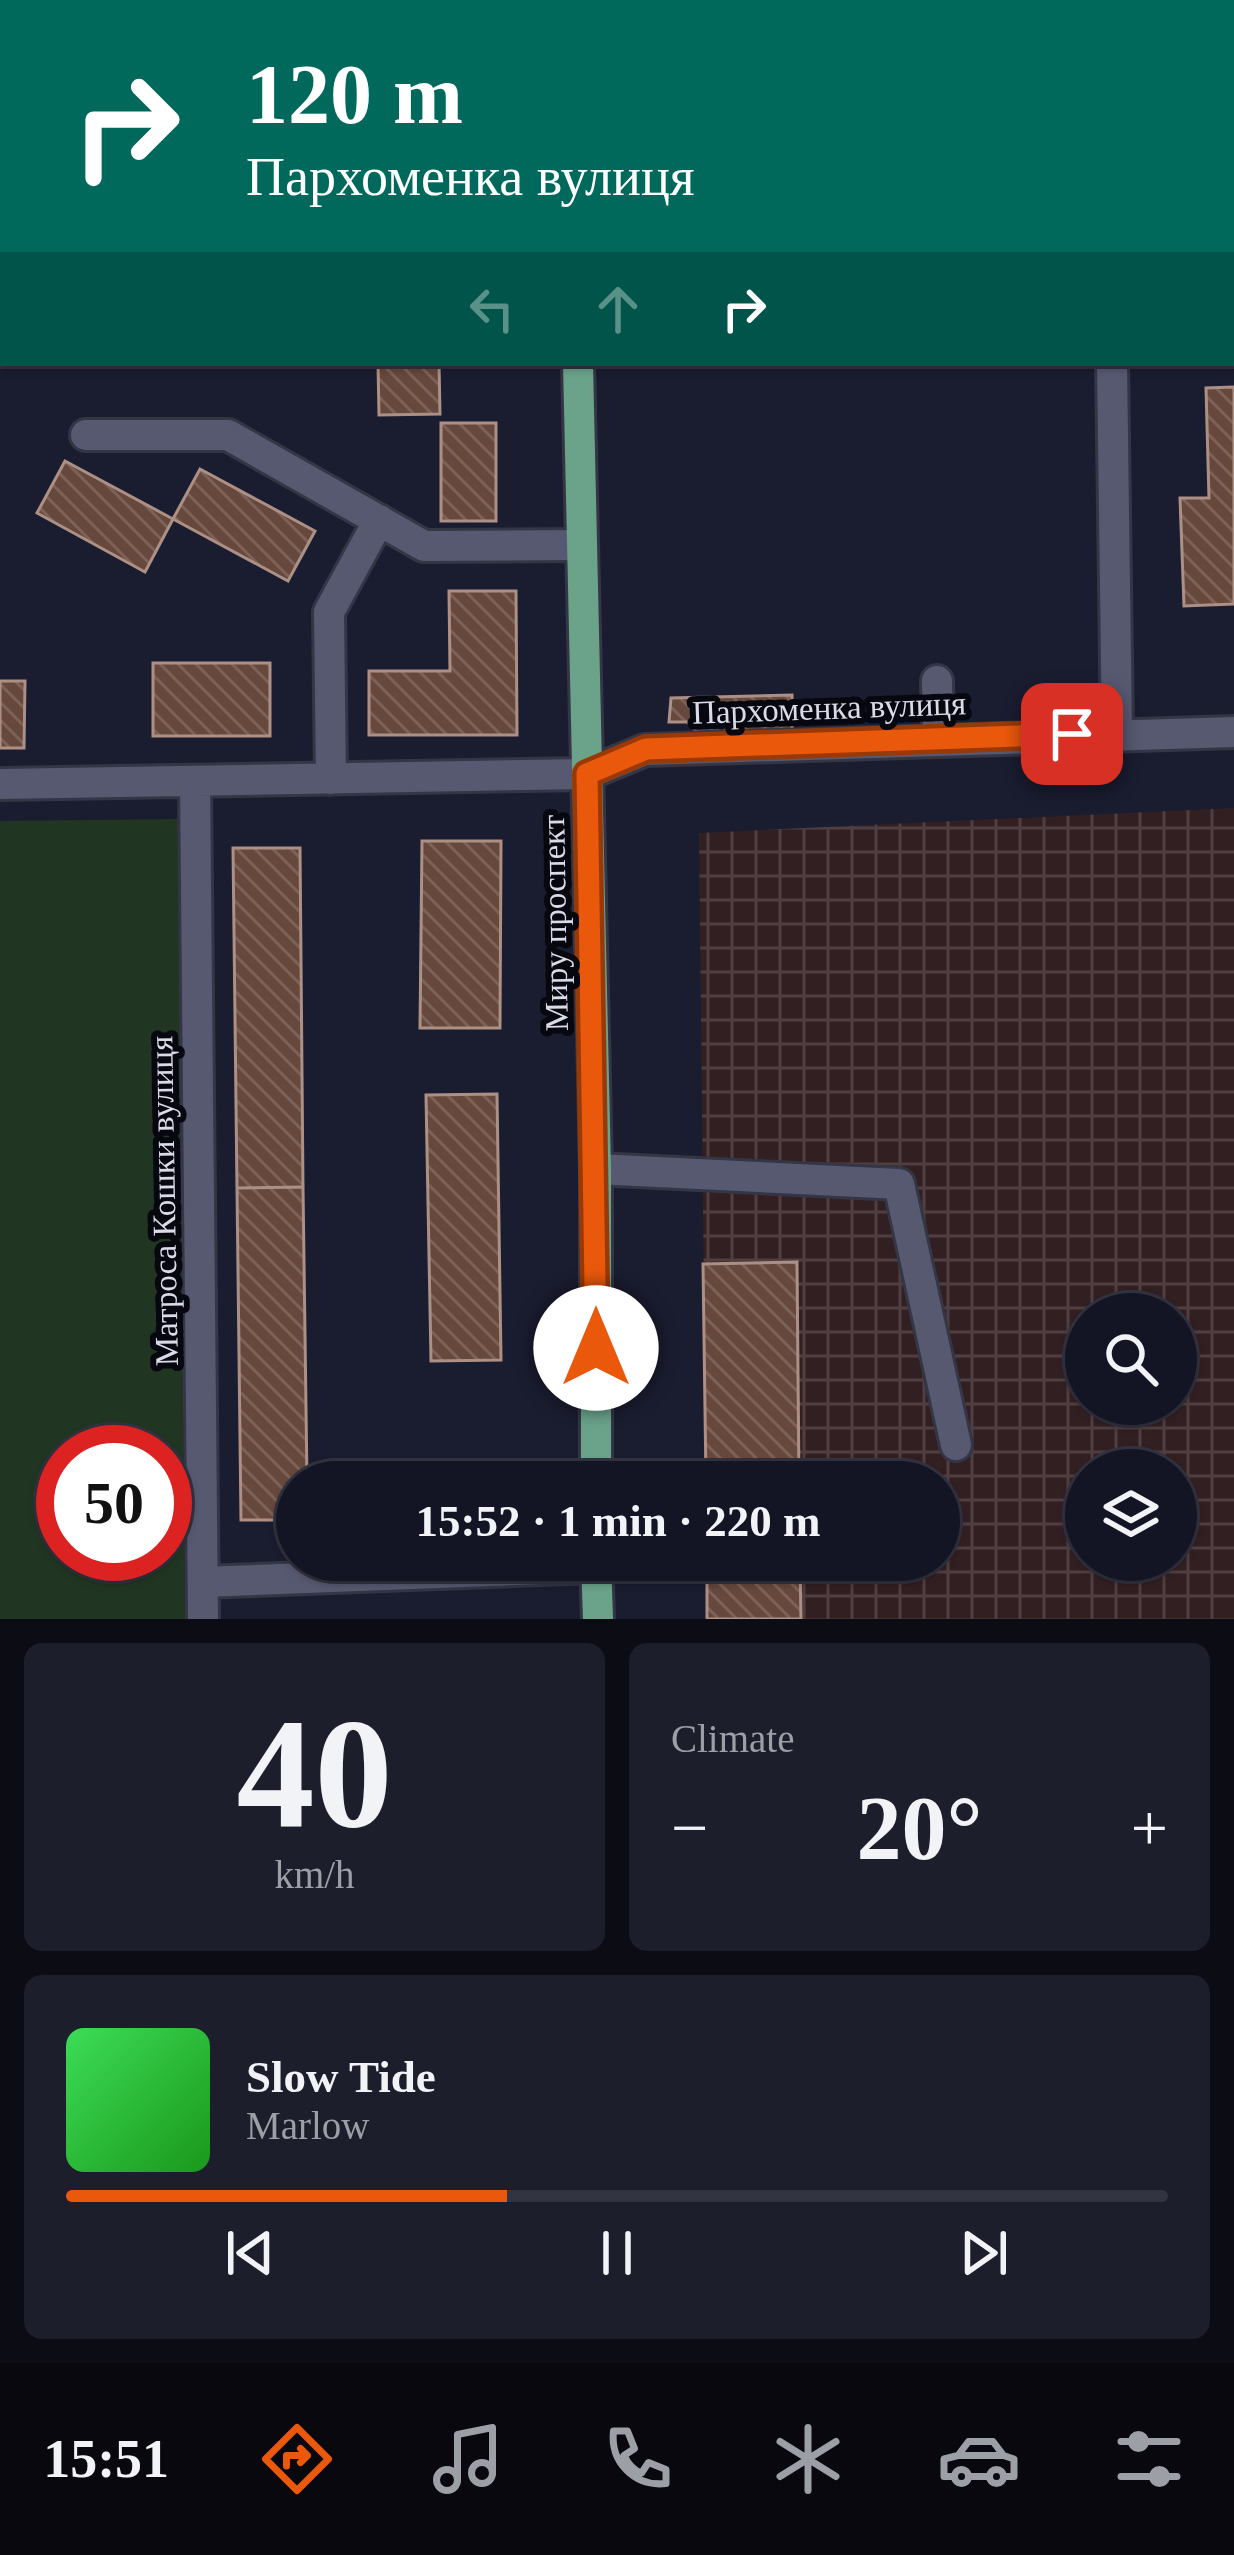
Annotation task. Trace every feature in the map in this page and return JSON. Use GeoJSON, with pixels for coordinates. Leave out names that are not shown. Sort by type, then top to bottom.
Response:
{"type":"FeatureCollection","features":[{"type":"Feature","properties":{"kind":"main road","name":"Миру проспект"},"geometry":{"type":"LineString","coordinates":[[578,366],[596,1169],[596,1461]]}},
{"type":"Feature","properties":{"kind":"main road"},"geometry":{"type":"LineString","coordinates":[[597,1581],[598,1619]]}},
{"type":"Feature","properties":{"kind":"street"},"geometry":{"type":"LineString","coordinates":[[1112,366],[1117,733]]}},
{"type":"Feature","properties":{"kind":"street"},"geometry":{"type":"LineString","coordinates":[[86,435],[228,435],[424,545],[582,545]]}},
{"type":"Feature","properties":{"kind":"street"},"geometry":{"type":"LineString","coordinates":[[331,779],[329,612],[379,520]]}},
{"type":"Feature","properties":{"kind":"street"},"geometry":{"type":"LineString","coordinates":[[938,682],[938,739]]}},
{"type":"Feature","properties":{"kind":"street","name":"Пархоменка вулиця"},"geometry":{"type":"LineString","coordinates":[[0,784],[587,774],[646,749],[1234,732]]}},
{"type":"Feature","properties":{"kind":"street","name":"Матроса Кошки вулиця"},"geometry":{"type":"LineString","coordinates":[[195,782],[203,1619]]}},
{"type":"Feature","properties":{"kind":"street"},"geometry":{"type":"LineString","coordinates":[[596,1169],[899,1184],[956,1444]]}},
{"type":"Feature","properties":{"kind":"street"},"geometry":{"type":"LineString","coordinates":[[203,1582],[276,1579]]}},
{"type":"Feature","properties":{"kind":"shaded area"},"geometry":{"type":"Polygon","coordinates":[[[1234,808],[1234,1619],[707,1619],[707,1581],[960,1581],[960,1461],[706,1461],[699,833],[1234,808]]]}},
{"type":"Feature","properties":{"kind":"green space"},"geometry":{"type":"Polygon","coordinates":[[[178,819],[183,1425],[36,1425],[36,1581],[185,1581],[185,1619],[0,1619],[0,821],[178,819]]]}},
{"type":"Feature","properties":{"kind":"building"},"geometry":{"type":"Polygon","coordinates":[[[378,366],[439,366],[440,414],[379,415],[378,366]]]}},
{"type":"Feature","properties":{"kind":"building"},"geometry":{"type":"Polygon","coordinates":[[[1234,387],[1234,604],[1184,606],[1180,498],[1209,498],[1206,388],[1234,387]]]}},
{"type":"Feature","properties":{"kind":"building"},"geometry":{"type":"Polygon","coordinates":[[[441,423],[496,423],[496,521],[441,521],[441,423]]]}},
{"type":"Feature","properties":{"kind":"building"},"geometry":{"type":"Polygon","coordinates":[[[65,461],[173,519],[145,572],[37,513],[65,461]]]}},
{"type":"Feature","properties":{"kind":"building"},"geometry":{"type":"Polygon","coordinates":[[[200,469],[315,531],[288,581],[173,519],[200,469]]]}},
{"type":"Feature","properties":{"kind":"building"},"geometry":{"type":"Polygon","coordinates":[[[449,591],[516,591],[517,735],[369,735],[369,671],[450,671],[449,591]]]}},
{"type":"Feature","properties":{"kind":"building"},"geometry":{"type":"Polygon","coordinates":[[[153,663],[270,663],[270,736],[153,736],[153,663]]]}},
{"type":"Feature","properties":{"kind":"building"},"geometry":{"type":"Polygon","coordinates":[[[0,681],[25,681],[24,748],[0,748],[0,681]]]}},
{"type":"Feature","properties":{"kind":"building"},"geometry":{"type":"Polygon","coordinates":[[[792,695],[792,730],[697,732],[687,722],[669,722],[671,698],[792,695]]]}},
{"type":"Feature","properties":{"kind":"building"},"geometry":{"type":"Polygon","coordinates":[[[422,841],[501,841],[500,1028],[420,1028],[422,841]]]}},
{"type":"Feature","properties":{"kind":"building"},"geometry":{"type":"Polygon","coordinates":[[[233,848],[300,848],[303,1187],[237,1188],[233,848]]]}},
{"type":"Feature","properties":{"kind":"building"},"geometry":{"type":"Polygon","coordinates":[[[497,1094],[501,1360],[431,1361],[426,1095],[497,1094]]]}},
{"type":"Feature","properties":{"kind":"building"},"geometry":{"type":"Polygon","coordinates":[[[303,1187],[307,1461],[276,1461],[276,1520],[241,1520],[237,1188],[303,1187]]]}},
{"type":"Feature","properties":{"kind":"building"},"geometry":{"type":"Polygon","coordinates":[[[797,1262],[799,1461],[706,1461],[703,1264],[797,1262]]]}},
{"type":"Feature","properties":{"kind":"building"},"geometry":{"type":"Polygon","coordinates":[[[707,1581],[800,1581],[801,1619],[707,1619],[707,1581]]]}},
{"type":"Feature","properties":{"kind":"route"},"geometry":{"type":"LineString","coordinates":[[596,1348],[587,774],[646,749],[1072,734]]}}]}
